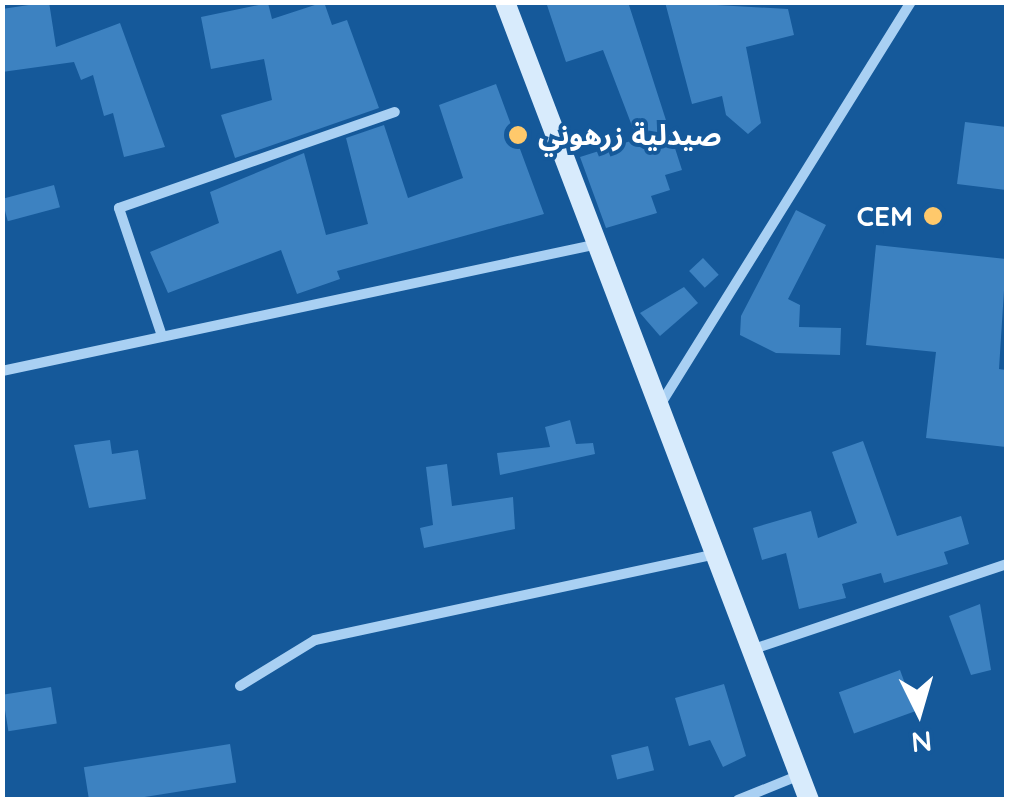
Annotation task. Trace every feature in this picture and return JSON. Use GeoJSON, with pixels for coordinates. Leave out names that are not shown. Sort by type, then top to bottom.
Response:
{"type":"FeatureCollection","features":[{"type":"Feature","properties":{"kind":"main road"},"geometry":{"type":"LineString","coordinates":[[506,2],[809,800]]}},
{"type":"Feature","properties":{"kind":"street"},"geometry":{"type":"LineString","coordinates":[[660,405],[911,2]]}},
{"type":"Feature","properties":{"kind":"street"},"geometry":{"type":"LineString","coordinates":[[162,336],[120,208],[396,112]]}},
{"type":"Feature","properties":{"kind":"street"},"geometry":{"type":"LineString","coordinates":[[2,371],[598,244]]}},
{"type":"Feature","properties":{"kind":"street"},"geometry":{"type":"LineString","coordinates":[[240,686],[315,640],[718,554]]}},
{"type":"Feature","properties":{"kind":"street"},"geometry":{"type":"LineString","coordinates":[[754,649],[1006,564]]}},
{"type":"Feature","properties":{"kind":"street"},"geometry":{"type":"LineString","coordinates":[[738,800],[800,776]]}},
{"type":"Feature","properties":{"kind":"building"},"geometry":{"type":"Polygon","coordinates":[[[49,2],[56,47],[120,23],[165,147],[124,157],[113,113],[104,116],[93,75],[81,80],[74,62],[2,72],[2,9],[49,2]]]}},
{"type":"Feature","properties":{"kind":"building"},"geometry":{"type":"Polygon","coordinates":[[[324,2],[332,25],[347,20],[379,108],[235,158],[221,115],[272,100],[264,59],[211,69],[201,17],[268,3],[272,19],[324,2]]]}},
{"type":"Feature","properties":{"kind":"building"},"geometry":{"type":"Polygon","coordinates":[[[546,2],[628,2],[682,170],[665,175],[670,190],[651,196],[657,213],[606,228],[580,157],[637,139],[603,50],[566,62],[546,2]]]}},
{"type":"Feature","properties":{"kind":"building"},"geometry":{"type":"Polygon","coordinates":[[[665,2],[788,9],[794,35],[746,47],[761,123],[748,134],[726,115],[722,96],[692,104],[665,2]]]}},
{"type":"Feature","properties":{"kind":"building"},"geometry":{"type":"Polygon","coordinates":[[[496,84],[544,214],[337,271],[340,279],[297,294],[281,250],[168,293],[150,252],[219,223],[210,192],[304,153],[326,235],[368,224],[346,138],[384,125],[408,198],[463,178],[439,105],[496,84]]]}},
{"type":"Feature","properties":{"kind":"building"},"geometry":{"type":"Polygon","coordinates":[[[965,122],[1006,127],[1006,190],[957,184],[965,122]]]}},
{"type":"Feature","properties":{"kind":"building"},"geometry":{"type":"Polygon","coordinates":[[[54,185],[60,207],[8,221],[2,199],[54,185]]]}},
{"type":"Feature","properties":{"kind":"building"},"geometry":{"type":"Polygon","coordinates":[[[796,210],[826,225],[788,299],[800,305],[799,327],[841,328],[840,355],[776,353],[740,335],[741,316],[796,210]]]}},
{"type":"Feature","properties":{"kind":"building"},"geometry":{"type":"Polygon","coordinates":[[[876,245],[1006,259],[999,369],[1006,370],[1006,447],[926,438],[936,352],[866,345],[876,245]]]}},
{"type":"Feature","properties":{"kind":"building"},"geometry":{"type":"Polygon","coordinates":[[[703,258],[719,275],[705,288],[689,271],[703,258]]]}},
{"type":"Feature","properties":{"kind":"building"},"geometry":{"type":"Polygon","coordinates":[[[684,287],[698,303],[660,336],[640,313],[684,287]]]}},
{"type":"Feature","properties":{"kind":"building"},"geometry":{"type":"Polygon","coordinates":[[[570,420],[576,444],[593,443],[595,454],[500,475],[497,453],[550,447],[545,427],[570,420]]]}},
{"type":"Feature","properties":{"kind":"building"},"geometry":{"type":"Polygon","coordinates":[[[110,440],[112,454],[138,450],[146,499],[89,508],[74,445],[110,440]]]}},
{"type":"Feature","properties":{"kind":"building"},"geometry":{"type":"Polygon","coordinates":[[[863,441],[897,536],[961,516],[969,544],[944,552],[948,564],[884,583],[881,573],[842,584],[846,598],[799,609],[786,553],[762,560],[753,528],[811,511],[818,538],[857,523],[832,452],[863,441]]]}},
{"type":"Feature","properties":{"kind":"building"},"geometry":{"type":"Polygon","coordinates":[[[447,464],[452,506],[513,497],[515,529],[424,548],[420,528],[433,525],[426,467],[447,464]]]}},
{"type":"Feature","properties":{"kind":"building"},"geometry":{"type":"Polygon","coordinates":[[[980,604],[991,670],[971,675],[949,616],[980,604]]]}},
{"type":"Feature","properties":{"kind":"building"},"geometry":{"type":"Polygon","coordinates":[[[900,670],[915,711],[854,734],[839,692],[900,670]]]}},
{"type":"Feature","properties":{"kind":"building"},"geometry":{"type":"Polygon","coordinates":[[[724,684],[746,756],[723,767],[710,740],[689,746],[675,698],[724,684]]]}},
{"type":"Feature","properties":{"kind":"building"},"geometry":{"type":"Polygon","coordinates":[[[51,687],[57,724],[8,731],[3,695],[51,687]]]}},
{"type":"Feature","properties":{"kind":"building"},"geometry":{"type":"Polygon","coordinates":[[[230,744],[236,783],[126,800],[89,800],[84,767],[230,744]]]}},
{"type":"Feature","properties":{"kind":"building"},"geometry":{"type":"Polygon","coordinates":[[[648,746],[654,770],[617,779],[611,755],[648,746]]]}},
{"type":"Feature","properties":{"kind":"place","name":"صيدلية زرهوني"},"geometry":{"type":"Point","coordinates":[518,135]}},
{"type":"Feature","properties":{"kind":"place","name":"CEM"},"geometry":{"type":"Point","coordinates":[933,216]}}]}
